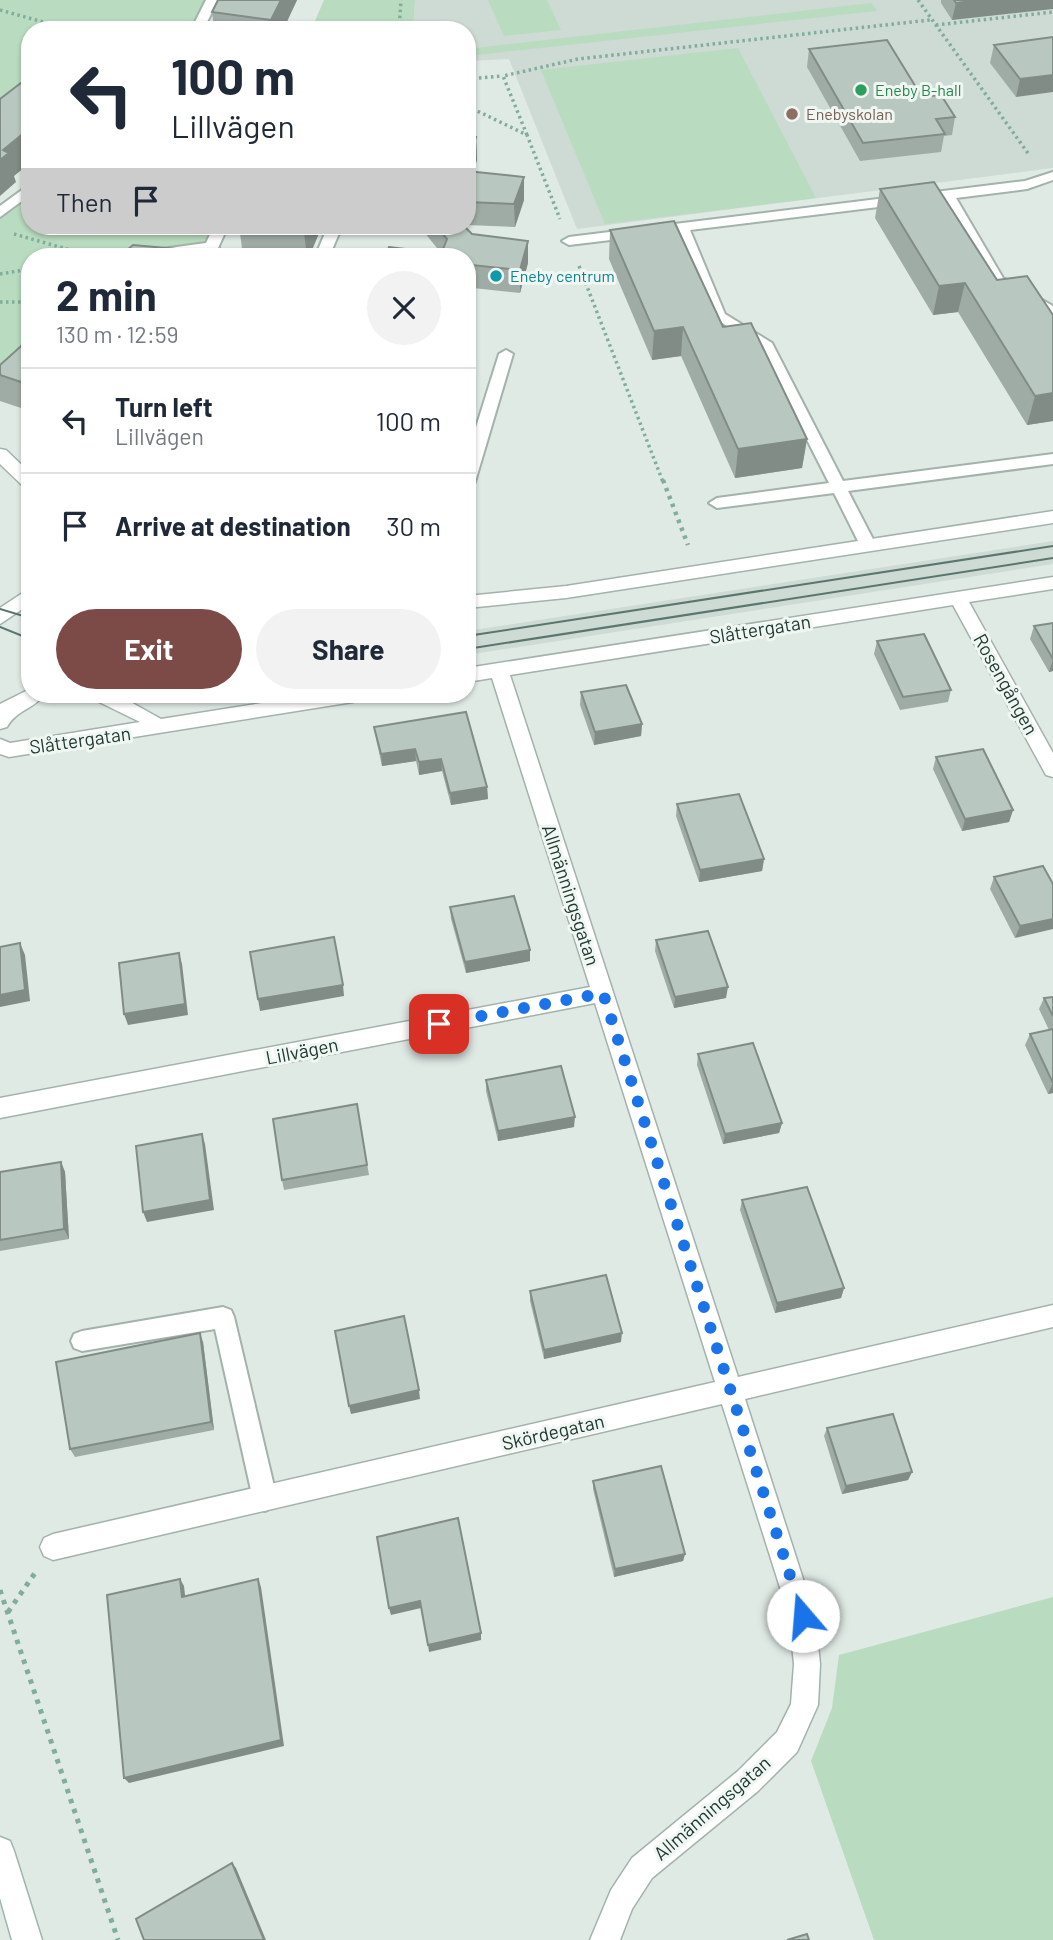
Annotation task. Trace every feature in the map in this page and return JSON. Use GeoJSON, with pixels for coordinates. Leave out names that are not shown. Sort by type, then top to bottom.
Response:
{"type":"FeatureCollection","features":[{"type":"Feature","properties":{"kind":"street"},"geometry":{"type":"LineString","coordinates":[[0,454],[21,473]]}},
{"type":"Feature","properties":{"kind":"street"},"geometry":{"type":"LineString","coordinates":[[476,601],[566,592],[1053,517]]}},
{"type":"Feature","properties":{"kind":"street","name":"Slåttergatan"},"geometry":{"type":"LineString","coordinates":[[476,674],[1053,583]]}},
{"type":"Feature","properties":{"kind":"street","name":"Rosengången"},"geometry":{"type":"LineString","coordinates":[[958,598],[1053,770]]}},
{"type":"Feature","properties":{"kind":"street"},"geometry":{"type":"LineString","coordinates":[[0,618],[21,601]]}},
{"type":"Feature","properties":{"kind":"street","name":"Allmänningsgatan"},"geometry":{"type":"LineString","coordinates":[[499,670],[803,1616],[807,1664],[804,1705],[786,1742],[748,1781],[642,1868],[621,1900],[605,1940]]}},
{"type":"Feature","properties":{"kind":"street"},"geometry":{"type":"LineString","coordinates":[[0,722],[7,709],[21,702]]}},
{"type":"Feature","properties":{"kind":"street","name":"Slåttergatan"},"geometry":{"type":"LineString","coordinates":[[118,703],[146,717],[160,728]]}},
{"type":"Feature","properties":{"kind":"street","name":"Slåttergatan"},"geometry":{"type":"LineString","coordinates":[[0,746],[9,750],[306,703]]}},
{"type":"Feature","properties":{"kind":"street","name":"Lillvägen"},"geometry":{"type":"LineString","coordinates":[[0,1108],[603,993]]}},
{"type":"Feature","properties":{"kind":"street","name":"Skördegatan"},"geometry":{"type":"LineString","coordinates":[[53,1547],[1053,1316]]}},
{"type":"Feature","properties":{"kind":"street"},"geometry":{"type":"LineString","coordinates":[[0,1851],[27,1940]]}},
{"type":"Feature","properties":{"kind":"lane"},"geometry":{"type":"LineString","coordinates":[[202,21],[212,0]]}},
{"type":"Feature","properties":{"kind":"lane"},"geometry":{"type":"LineString","coordinates":[[569,241],[1027,185],[1049,177]]}},
{"type":"Feature","properties":{"kind":"lane"},"geometry":{"type":"LineString","coordinates":[[948,195],[998,281],[1053,312]]}},
{"type":"Feature","properties":{"kind":"lane"},"geometry":{"type":"LineString","coordinates":[[0,213],[21,196]]}},
{"type":"Feature","properties":{"kind":"lane"},"geometry":{"type":"LineString","coordinates":[[683,229],[719,316],[767,346],[868,545]]}},
{"type":"Feature","properties":{"kind":"lane"},"geometry":{"type":"LineString","coordinates":[[476,452],[506,354]]}},
{"type":"Feature","properties":{"kind":"lane"},"geometry":{"type":"LineString","coordinates":[[718,503],[1053,458]]}},
{"type":"Feature","properties":{"kind":"lane"},"geometry":{"type":"LineString","coordinates":[[82,1341],[223,1317],[265,1499]]}},
{"type":"Feature","properties":{"kind":"path"},"geometry":{"type":"LineString","coordinates":[[400,21],[401,0]]}},
{"type":"Feature","properties":{"kind":"path"},"geometry":{"type":"LineString","coordinates":[[918,0],[930,20],[1049,177]]}},
{"type":"Feature","properties":{"kind":"path"},"geometry":{"type":"LineString","coordinates":[[0,10],[40,21]]}},
{"type":"Feature","properties":{"kind":"path"},"geometry":{"type":"LineString","coordinates":[[935,26],[1053,12]]}},
{"type":"Feature","properties":{"kind":"path"},"geometry":{"type":"LineString","coordinates":[[476,78],[503,76],[578,59],[930,20]]}},
{"type":"Feature","properties":{"kind":"path"},"geometry":{"type":"LineString","coordinates":[[503,76],[698,570]]}},
{"type":"Feature","properties":{"kind":"path"},"geometry":{"type":"LineString","coordinates":[[476,110],[527,135]]}},
{"type":"Feature","properties":{"kind":"path"},"geometry":{"type":"LineString","coordinates":[[13,234],[63,248]]}},
{"type":"Feature","properties":{"kind":"path"},"geometry":{"type":"LineString","coordinates":[[0,274],[21,269]]}},
{"type":"Feature","properties":{"kind":"path"},"geometry":{"type":"LineString","coordinates":[[0,302],[21,303]]}},
{"type":"Feature","properties":{"kind":"path"},"geometry":{"type":"LineString","coordinates":[[8,1613],[53,1547]]}},
{"type":"Feature","properties":{"kind":"path"},"geometry":{"type":"LineString","coordinates":[[0,1590],[118,1940]]}},
{"type":"Feature","properties":{"kind":"shaded area","name":"Enebyskolan"},"geometry":{"type":"Polygon","coordinates":[[[415,0],[1053,0],[1053,168],[577,229],[509,59],[476,61],[476,21],[414,21],[415,0]]]}},
{"type":"Feature","properties":{"kind":"shaded area"},"geometry":{"type":"Polygon","coordinates":[[[1053,541],[1053,564],[476,654],[476,630],[1053,541]]]}},
{"type":"Feature","properties":{"kind":"green space"},"geometry":{"type":"Polygon","coordinates":[[[0,0],[212,0],[202,21],[21,21],[21,117],[0,134],[0,0]]]}},
{"type":"Feature","properties":{"kind":"green space"},"geometry":{"type":"Polygon","coordinates":[[[324,0],[415,0],[414,21],[315,21],[324,0]]]}},
{"type":"Feature","properties":{"kind":"green space"},"geometry":{"type":"Polygon","coordinates":[[[488,0],[547,0],[561,30],[504,36],[488,0]]]}},
{"type":"Feature","properties":{"kind":"green space"},"geometry":{"type":"Polygon","coordinates":[[[872,3],[877,11],[476,55],[476,48],[872,3]]]}},
{"type":"Feature","properties":{"kind":"green space"},"geometry":{"type":"Polygon","coordinates":[[[738,48],[816,198],[605,224],[541,70],[738,48]]]}},
{"type":"Feature","properties":{"kind":"green space"},"geometry":{"type":"Polygon","coordinates":[[[21,196],[21,235],[217,235],[210,248],[21,248],[21,350],[0,370],[0,213],[21,196]]]}},
{"type":"Feature","properties":{"kind":"green space"},"geometry":{"type":"Polygon","coordinates":[[[1053,1597],[1053,1940],[874,1940],[811,1761],[832,1708],[839,1655],[1053,1597]]]}},
{"type":"Feature","properties":{"kind":"building"},"geometry":{"type":"Polygon","coordinates":[[[218,0],[281,0],[271,20],[212,12],[218,0]]]}},
{"type":"Feature","properties":{"kind":"building"},"geometry":{"type":"Polygon","coordinates":[[[954,0],[979,0],[956,3],[954,0]]]}},
{"type":"Feature","properties":{"kind":"building"},"geometry":{"type":"Polygon","coordinates":[[[1053,37],[1053,75],[1020,79],[994,45],[1053,37]]]}},
{"type":"Feature","properties":{"kind":"building","name":"Eneby B-hall"},"geometry":{"type":"Polygon","coordinates":[[[887,40],[922,97],[941,95],[955,117],[936,119],[945,134],[863,143],[809,49],[887,40]]]}},
{"type":"Feature","properties":{"kind":"building"},"geometry":{"type":"Polygon","coordinates":[[[21,83],[21,135],[3,150],[9,153],[0,160],[0,99],[21,83]]]}},
{"type":"Feature","properties":{"kind":"building"},"geometry":{"type":"Polygon","coordinates":[[[476,172],[524,177],[514,204],[476,202],[476,172]]]}},
{"type":"Feature","properties":{"kind":"building"},"geometry":{"type":"Polygon","coordinates":[[[934,182],[997,280],[1027,276],[1053,315],[1053,393],[1035,396],[965,283],[939,286],[880,189],[934,182]]]}},
{"type":"Feature","properties":{"kind":"building"},"geometry":{"type":"Polygon","coordinates":[[[674,221],[723,327],[751,323],[807,439],[738,449],[683,327],[654,331],[610,230],[674,221]]]}},
{"type":"Feature","properties":{"kind":"building"},"geometry":{"type":"Polygon","coordinates":[[[476,234],[528,241],[520,270],[476,265],[476,248],[444,248],[447,239],[444,235],[476,234]]]}},
{"type":"Feature","properties":{"kind":"building"},"geometry":{"type":"Polygon","coordinates":[[[133,245],[166,248],[130,248],[133,245]]]}},
{"type":"Feature","properties":{"kind":"building"},"geometry":{"type":"Polygon","coordinates":[[[21,346],[21,382],[0,375],[0,365],[21,346]]]}},
{"type":"Feature","properties":{"kind":"building"},"geometry":{"type":"Polygon","coordinates":[[[1053,623],[1053,659],[1034,626],[1053,623]]]}},
{"type":"Feature","properties":{"kind":"building"},"geometry":{"type":"Polygon","coordinates":[[[924,634],[951,690],[903,697],[877,641],[924,634]]]}},
{"type":"Feature","properties":{"kind":"building"},"geometry":{"type":"Polygon","coordinates":[[[626,685],[642,724],[595,732],[581,692],[626,685]]]}},
{"type":"Feature","properties":{"kind":"building"},"geometry":{"type":"Polygon","coordinates":[[[466,712],[487,787],[450,793],[441,759],[419,762],[415,749],[381,754],[374,727],[466,712]]]}},
{"type":"Feature","properties":{"kind":"building"},"geometry":{"type":"Polygon","coordinates":[[[983,749],[1013,810],[965,819],[936,757],[983,749]]]}},
{"type":"Feature","properties":{"kind":"building"},"geometry":{"type":"Polygon","coordinates":[[[739,794],[764,859],[700,870],[677,804],[739,794]]]}},
{"type":"Feature","properties":{"kind":"building"},"geometry":{"type":"Polygon","coordinates":[[[1043,866],[1053,884],[1053,919],[1020,926],[994,877],[1043,866]]]}},
{"type":"Feature","properties":{"kind":"building"},"geometry":{"type":"Polygon","coordinates":[[[514,896],[530,950],[465,962],[450,907],[514,896]]]}},
{"type":"Feature","properties":{"kind":"building"},"geometry":{"type":"Polygon","coordinates":[[[708,931],[728,987],[675,997],[656,940],[708,931]]]}},
{"type":"Feature","properties":{"kind":"building"},"geometry":{"type":"Polygon","coordinates":[[[334,937],[343,985],[258,999],[250,952],[334,937]]]}},
{"type":"Feature","properties":{"kind":"building"},"geometry":{"type":"Polygon","coordinates":[[[20,943],[25,990],[0,995],[0,947],[20,943]]]}},
{"type":"Feature","properties":{"kind":"building"},"geometry":{"type":"Polygon","coordinates":[[[179,953],[185,1004],[124,1014],[119,963],[179,953]]]}},
{"type":"Feature","properties":{"kind":"building"},"geometry":{"type":"Polygon","coordinates":[[[1053,997],[1053,1016],[1044,998],[1053,997]]]}},
{"type":"Feature","properties":{"kind":"building"},"geometry":{"type":"Polygon","coordinates":[[[1053,1029],[1053,1083],[1030,1034],[1053,1029]]]}},
{"type":"Feature","properties":{"kind":"building"},"geometry":{"type":"Polygon","coordinates":[[[753,1043],[782,1123],[725,1134],[698,1054],[753,1043]]]}},
{"type":"Feature","properties":{"kind":"building"},"geometry":{"type":"Polygon","coordinates":[[[561,1066],[575,1117],[498,1131],[486,1080],[561,1066]]]}},
{"type":"Feature","properties":{"kind":"building"},"geometry":{"type":"Polygon","coordinates":[[[357,1104],[367,1165],[282,1180],[273,1119],[357,1104]]]}},
{"type":"Feature","properties":{"kind":"building"},"geometry":{"type":"Polygon","coordinates":[[[202,1134],[210,1200],[143,1212],[136,1146],[202,1134]]]}},
{"type":"Feature","properties":{"kind":"building"},"geometry":{"type":"Polygon","coordinates":[[[61,1162],[64,1229],[0,1240],[0,1172],[61,1162]]]}},
{"type":"Feature","properties":{"kind":"building"},"geometry":{"type":"Polygon","coordinates":[[[807,1187],[844,1288],[777,1303],[742,1200],[807,1187]]]}},
{"type":"Feature","properties":{"kind":"building"},"geometry":{"type":"Polygon","coordinates":[[[606,1275],[622,1333],[544,1350],[530,1291],[606,1275]]]}},
{"type":"Feature","properties":{"kind":"building"},"geometry":{"type":"Polygon","coordinates":[[[404,1316],[419,1390],[349,1406],[335,1331],[404,1316]]]}},
{"type":"Feature","properties":{"kind":"building"},"geometry":{"type":"Polygon","coordinates":[[[200,1333],[211,1422],[70,1449],[56,1362],[200,1333]]]}},
{"type":"Feature","properties":{"kind":"building"},"geometry":{"type":"Polygon","coordinates":[[[893,1414],[912,1472],[846,1486],[827,1428],[893,1414]]]}},
{"type":"Feature","properties":{"kind":"building"},"geometry":{"type":"Polygon","coordinates":[[[661,1466],[685,1554],[615,1569],[593,1481],[661,1466]]]}},
{"type":"Feature","properties":{"kind":"building"},"geometry":{"type":"Polygon","coordinates":[[[458,1518],[481,1633],[428,1645],[420,1601],[389,1608],[377,1537],[458,1518]]]}},
{"type":"Feature","properties":{"kind":"building"},"geometry":{"type":"Polygon","coordinates":[[[180,1579],[182,1597],[258,1579],[281,1740],[124,1778],[107,1595],[180,1579]]]}},
{"type":"Feature","properties":{"kind":"building"},"geometry":{"type":"Polygon","coordinates":[[[232,1863],[264,1940],[144,1940],[136,1919],[232,1863]]]}},
{"type":"Feature","properties":{"kind":"building"},"geometry":{"type":"Polygon","coordinates":[[[807,1934],[809,1940],[787,1940],[807,1934]]]}},
{"type":"Feature","properties":{"kind":"tram line"},"geometry":{"type":"LineString","coordinates":[[476,635],[1053,546]]}},
{"type":"Feature","properties":{"kind":"tram line"},"geometry":{"type":"LineString","coordinates":[[476,648],[1053,558]]}},
{"type":"Feature","properties":{"kind":"tram line"},"geometry":{"type":"LineString","coordinates":[[0,609],[21,615]]}},
{"type":"Feature","properties":{"kind":"tram line"},"geometry":{"type":"LineString","coordinates":[[0,627],[21,635]]}},
{"type":"Feature","properties":{"kind":"place","name":"Eneby B-hall"},"geometry":{"type":"Point","coordinates":[861,90]}},
{"type":"Feature","properties":{"kind":"place","name":"Enebyskolan"},"geometry":{"type":"Point","coordinates":[792,114]}},
{"type":"Feature","properties":{"kind":"place","name":"Eneby centrum"},"geometry":{"type":"Point","coordinates":[496,276]}},
{"type":"Feature","properties":{"kind":"route"},"geometry":{"type":"LineString","coordinates":[[439,1024],[603,993],[803,1616]]}}]}
